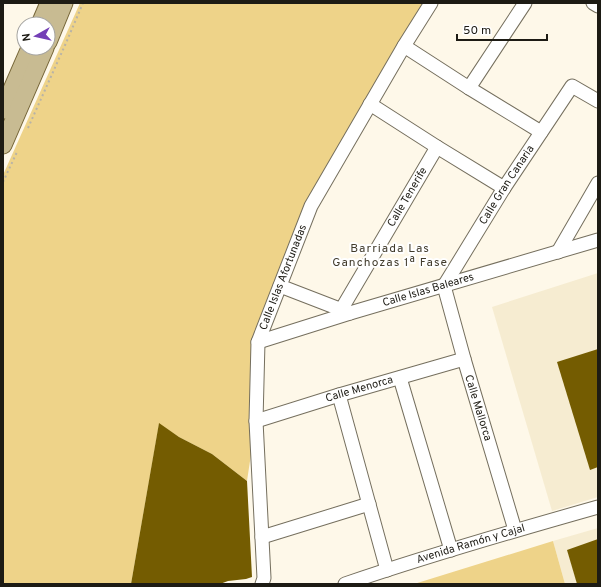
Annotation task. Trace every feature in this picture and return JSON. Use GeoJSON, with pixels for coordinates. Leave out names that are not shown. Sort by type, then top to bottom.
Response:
{"type":"FeatureCollection","features":[{"type":"Feature","properties":{"kind":"main road"},"geometry":{"type":"LineString","coordinates":[[43,16],[49,3]]}},
{"type":"Feature","properties":{"kind":"main road"},"geometry":{"type":"LineString","coordinates":[[56,22],[64,3]]}},
{"type":"Feature","properties":{"kind":"main road"},"geometry":{"type":"LineString","coordinates":[[3,110],[27,56]]}},
{"type":"Feature","properties":{"kind":"main road"},"geometry":{"type":"LineString","coordinates":[[11,145],[42,56]]}},
{"type":"Feature","properties":{"kind":"street","name":"Calle Islas Afortunadas"},"geometry":{"type":"LineString","coordinates":[[262,584],[264,578],[256,422],[258,342],[311,206],[404,46],[431,3]]}},
{"type":"Feature","properties":{"kind":"street"},"geometry":{"type":"LineString","coordinates":[[469,88],[525,3]]}},
{"type":"Feature","properties":{"kind":"street"},"geometry":{"type":"LineString","coordinates":[[593,3],[598,6]]}},
{"type":"Feature","properties":{"kind":"street"},"geometry":{"type":"LineString","coordinates":[[404,46],[541,132]]}},
{"type":"Feature","properties":{"kind":"street","name":"Calle Gran Canaria"},"geometry":{"type":"LineString","coordinates":[[444,286],[504,188],[572,86],[598,101]]}},
{"type":"Feature","properties":{"kind":"street"},"geometry":{"type":"LineString","coordinates":[[370,104],[504,188]]}},
{"type":"Feature","properties":{"kind":"street","name":"Calle Tenerife"},"geometry":{"type":"LineString","coordinates":[[346,312],[437,147]]}},
{"type":"Feature","properties":{"kind":"street"},"geometry":{"type":"LineString","coordinates":[[558,252],[598,183]]}},
{"type":"Feature","properties":{"kind":"street","name":"Calle Islas Baleares"},"geometry":{"type":"LineString","coordinates":[[258,342],[346,312],[444,286],[598,240]]}},
{"type":"Feature","properties":{"kind":"street"},"geometry":{"type":"LineString","coordinates":[[280,286],[346,312]]}},
{"type":"Feature","properties":{"kind":"street","name":"Calle Mallorca"},"geometry":{"type":"LineString","coordinates":[[444,286],[514,530]]}},
{"type":"Feature","properties":{"kind":"street","name":"Calle Menorca"},"geometry":{"type":"LineString","coordinates":[[256,422],[464,359]]}},
{"type":"Feature","properties":{"kind":"street"},"geometry":{"type":"LineString","coordinates":[[400,378],[452,550]]}},
{"type":"Feature","properties":{"kind":"street"},"geometry":{"type":"LineString","coordinates":[[339,396],[387,570]]}},
{"type":"Feature","properties":{"kind":"street"},"geometry":{"type":"LineString","coordinates":[[262,537],[369,504]]}},
{"type":"Feature","properties":{"kind":"street","name":"Avenida Ramón y Cajal"},"geometry":{"type":"LineString","coordinates":[[345,584],[514,530],[598,507]]}},
{"type":"Feature","properties":{"kind":"path"},"geometry":{"type":"LineString","coordinates":[[26,131],[83,3]]}},
{"type":"Feature","properties":{"kind":"path"},"geometry":{"type":"LineString","coordinates":[[3,182],[11,145]]}},
{"type":"Feature","properties":{"kind":"shaded area"},"geometry":{"type":"Polygon","coordinates":[[[80,3],[431,3],[311,206],[258,342],[256,421],[247,481],[212,454],[179,437],[159,424],[131,584],[3,584],[3,175],[80,3]]]}},
{"type":"Feature","properties":{"kind":"shaded area"},"geometry":{"type":"Polygon","coordinates":[[[598,273],[598,497],[552,511],[492,307],[598,273]]]}},
{"type":"Feature","properties":{"kind":"shaded area"},"geometry":{"type":"Polygon","coordinates":[[[598,528],[598,584],[565,584],[553,541],[598,528]]]}},
{"type":"Feature","properties":{"kind":"shaded area"},"geometry":{"type":"Polygon","coordinates":[[[553,541],[565,584],[414,584],[553,541]]]}},
{"type":"Feature","properties":{"kind":"building"},"geometry":{"type":"Polygon","coordinates":[[[598,349],[598,467],[590,470],[557,362],[598,349]]]}},
{"type":"Feature","properties":{"kind":"building"},"geometry":{"type":"Polygon","coordinates":[[[159,423],[179,437],[212,454],[247,481],[252,577],[228,581],[220,584],[131,584],[159,423]]]}},
{"type":"Feature","properties":{"kind":"building"},"geometry":{"type":"Polygon","coordinates":[[[598,539],[598,584],[577,584],[567,550],[598,539]]]}},
{"type":"Feature","properties":{"kind":"district","name":"Barriada Las Ganchozas 1ª Fase"},"geometry":{"type":"Point","coordinates":[390,256]}}]}
